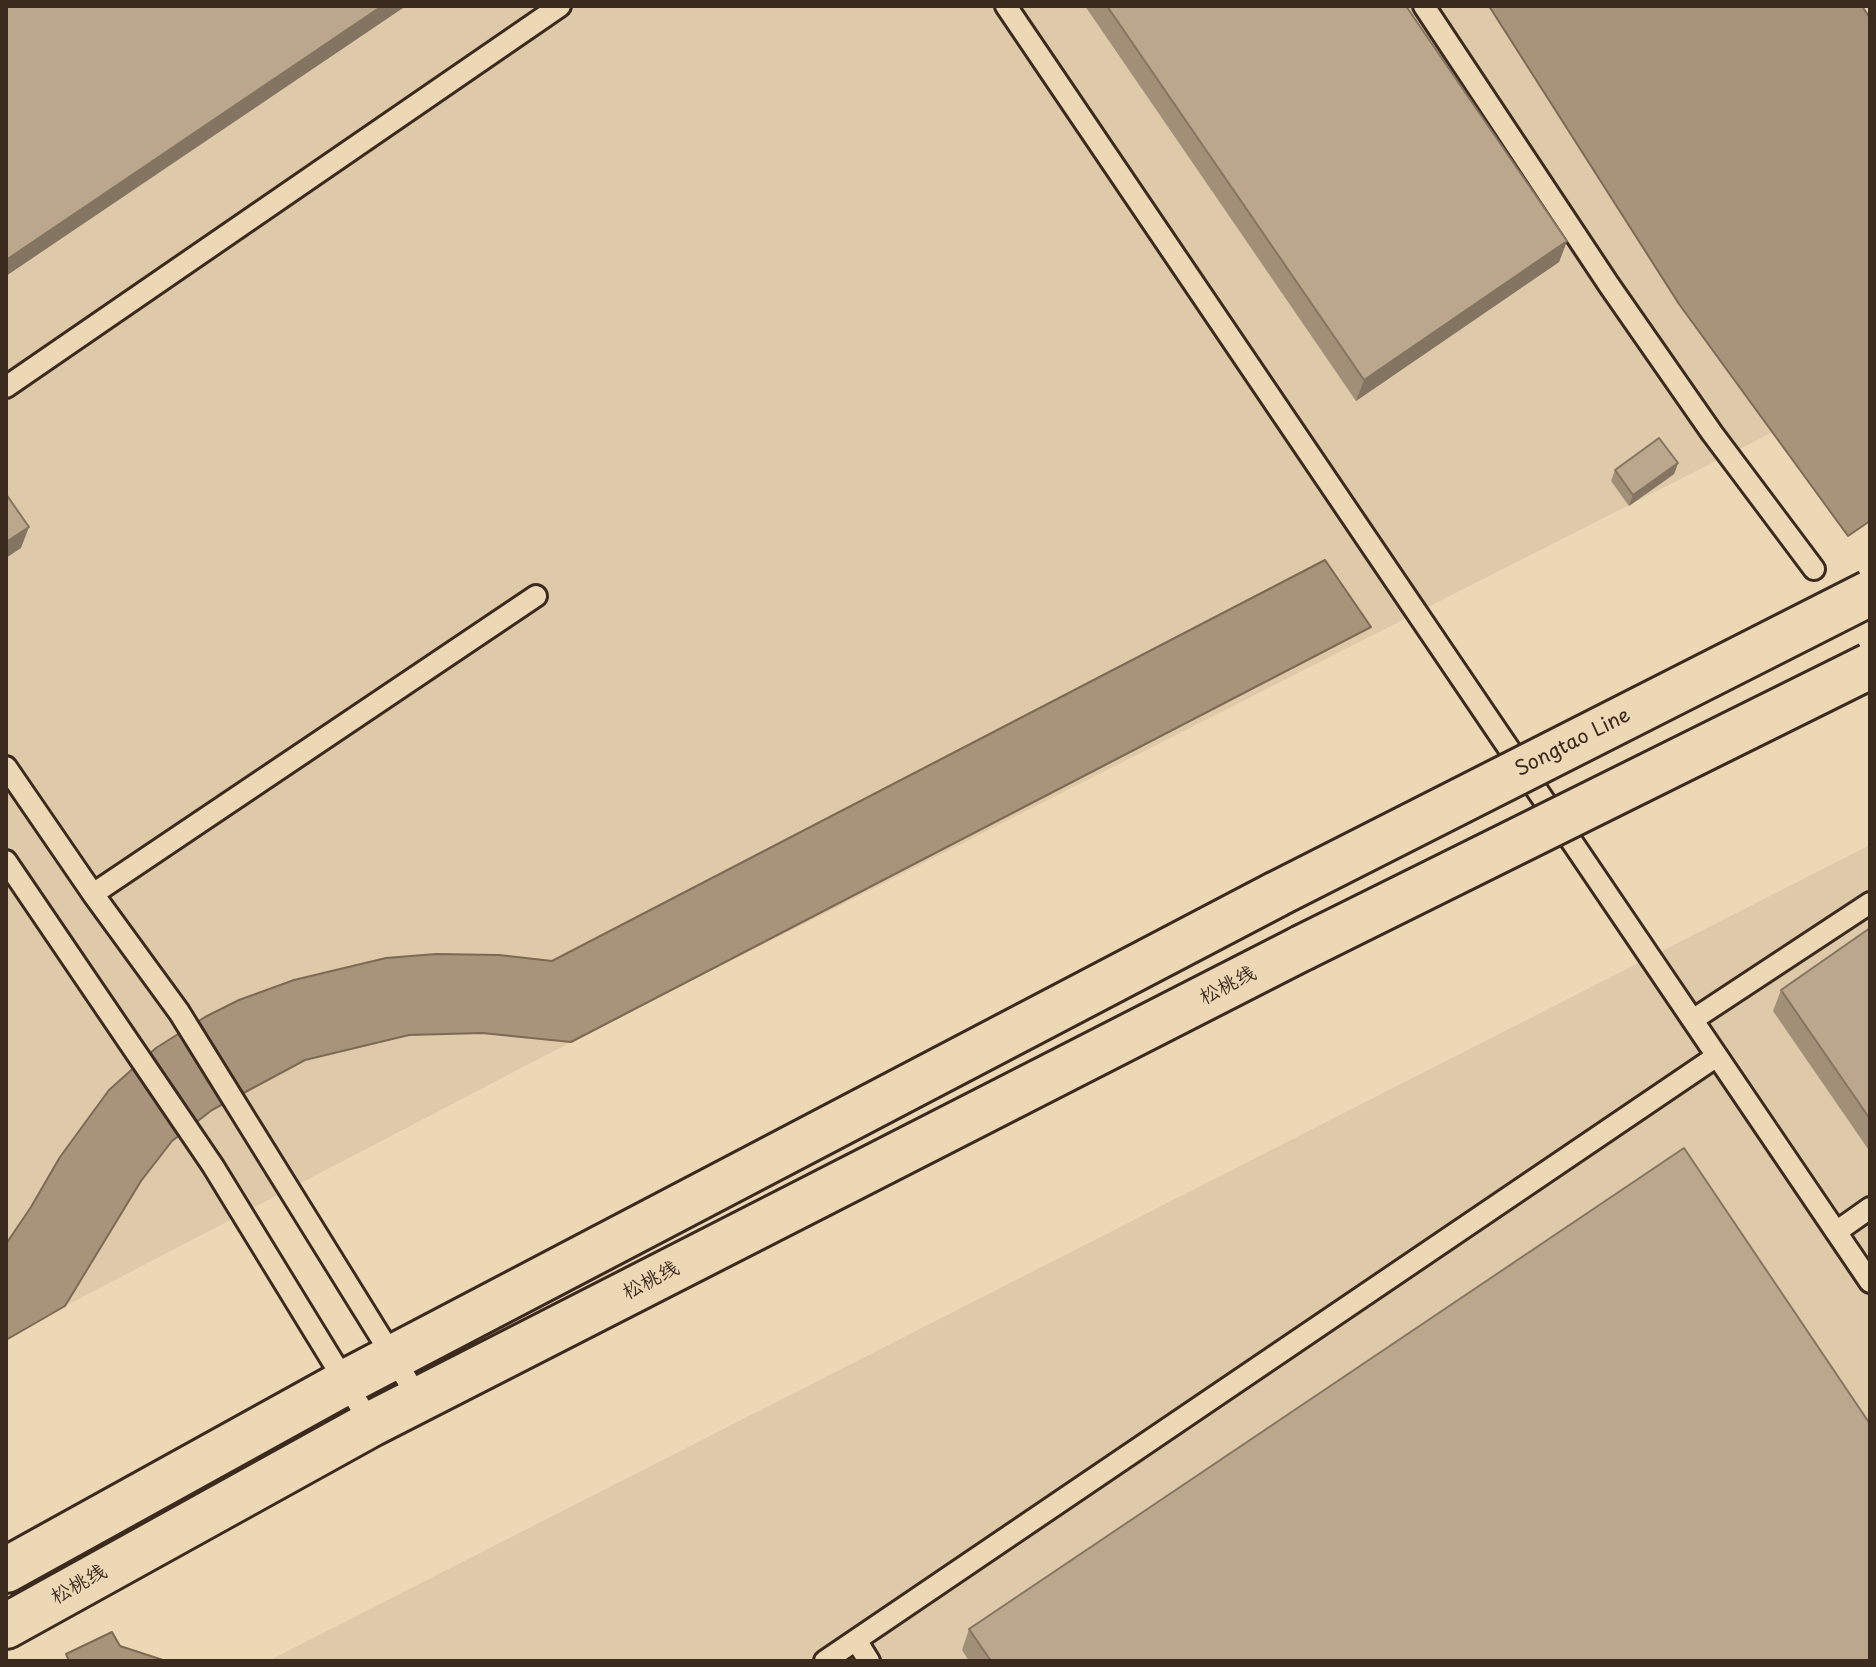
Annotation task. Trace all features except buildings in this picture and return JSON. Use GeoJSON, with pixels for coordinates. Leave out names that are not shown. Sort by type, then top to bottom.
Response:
{"type":"FeatureCollection","features":[{"type":"Feature","properties":{"kind":"main road","name":"Songtao Line"},"geometry":{"type":"LineString","coordinates":[[393,1358],[1277,894],[1870,593]]}},
{"type":"Feature","properties":{"kind":"main road","name":"松桃线"},"geometry":{"type":"LineString","coordinates":[[6,1626],[419,1399],[1302,948],[1870,666]]}},
{"type":"Feature","properties":{"kind":"main road"},"geometry":{"type":"LineString","coordinates":[[6,1570],[393,1358]]}},
{"type":"Feature","properties":{"kind":"lane"},"geometry":{"type":"LineString","coordinates":[[6,387],[560,6]]}},
{"type":"Feature","properties":{"kind":"lane"},"geometry":{"type":"LineString","coordinates":[[1006,6],[1870,1282]]}},
{"type":"Feature","properties":{"kind":"lane"},"geometry":{"type":"LineString","coordinates":[[1424,6],[1694,408],[1814,569]]}},
{"type":"Feature","properties":{"kind":"lane"},"geometry":{"type":"LineString","coordinates":[[93,894],[536,596]]}},
{"type":"Feature","properties":{"kind":"lane"},"geometry":{"type":"LineString","coordinates":[[6,767],[179,1012],[419,1399]]}},
{"type":"Feature","properties":{"kind":"lane"},"geometry":{"type":"LineString","coordinates":[[6,861],[213,1166],[371,1424]]}},
{"type":"Feature","properties":{"kind":"lane"},"geometry":{"type":"LineString","coordinates":[[1694,1019],[1870,903]]}},
{"type":"Feature","properties":{"kind":"lane"},"geometry":{"type":"LineString","coordinates":[[825,1661],[1717,1056]]}},
{"type":"Feature","properties":{"kind":"lane"},"geometry":{"type":"LineString","coordinates":[[1836,1232],[1870,1208]]}},
{"type":"Feature","properties":{"kind":"lane"},"geometry":{"type":"LineString","coordinates":[[856,1640],[869,1661]]}},
{"type":"Feature","properties":{"kind":"shaded area"},"geometry":{"type":"Polygon","coordinates":[[[6,6],[1489,6],[1679,304],[1773,432],[571,1042],[6,1337],[6,6]]]}},
{"type":"Feature","properties":{"kind":"shaded area"},"geometry":{"type":"Polygon","coordinates":[[[1489,6],[1862,6],[1870,18],[1870,521],[1848,536],[1679,304],[1489,6]]]}},
{"type":"Feature","properties":{"kind":"shaded area"},"geometry":{"type":"Polygon","coordinates":[[[1325,560],[1371,627],[571,1042],[482,1033],[409,1035],[305,1060],[212,1110],[172,1141],[141,1181],[65,1306],[6,1340],[6,1244],[60,1157],[109,1090],[156,1048],[205,1017],[239,1000],[294,980],[386,958],[436,954],[499,955],[552,961],[1325,560]]]}},
{"type":"Feature","properties":{"kind":"shaded area"},"geometry":{"type":"Polygon","coordinates":[[[1870,845],[1870,1661],[268,1661],[1870,845]]]}},
{"type":"Feature","properties":{"kind":"shaded area"},"geometry":{"type":"Polygon","coordinates":[[[112,1632],[120,1646],[166,1661],[69,1661],[66,1654],[112,1632]]]}}]}
